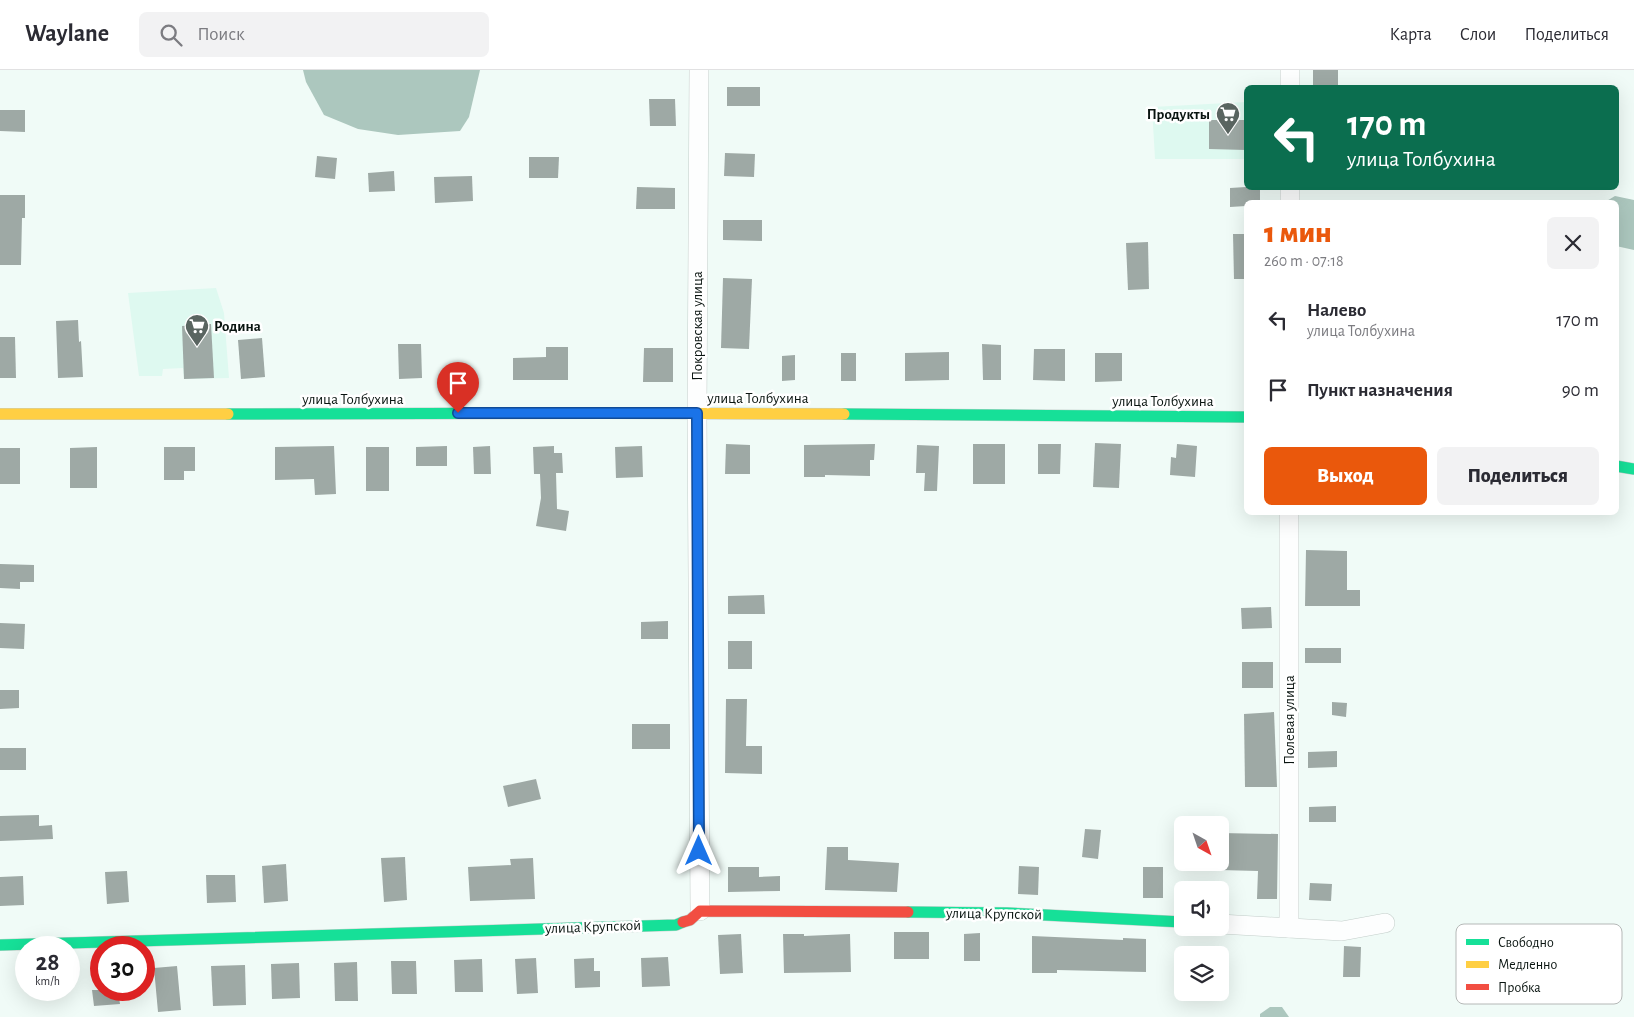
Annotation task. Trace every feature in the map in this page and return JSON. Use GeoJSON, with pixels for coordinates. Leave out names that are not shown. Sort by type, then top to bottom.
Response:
{"type":"FeatureCollection","features":[{"type":"Feature","properties":{"kind":"main road","name":"улица Толбухина"},"geometry":{"type":"LineString","coordinates":[[0,414],[697,413],[1244,417]]}},
{"type":"Feature","properties":{"kind":"main road"},"geometry":{"type":"LineString","coordinates":[[1619,466],[1634,469]]}},
{"type":"Feature","properties":{"kind":"main road","name":"улица Крупской"},"geometry":{"type":"LineString","coordinates":[[0,945],[676,924],[690,920],[700,911],[1007,913],[1174,922]]}},
{"type":"Feature","properties":{"kind":"street","name":"Покровская улица"},"geometry":{"type":"LineString","coordinates":[[699,70],[697,413],[700,911]]}},
{"type":"Feature","properties":{"kind":"street"},"geometry":{"type":"LineString","coordinates":[[1290,70],[1290,85]]}},
{"type":"Feature","properties":{"kind":"street","name":"Полевая улица"},"geometry":{"type":"LineString","coordinates":[[1289,515],[1289,928]]}},
{"type":"Feature","properties":{"kind":"street"},"geometry":{"type":"LineString","coordinates":[[1229,925],[1342,931],[1385,923]]}},
{"type":"Feature","properties":{"kind":"shaded area"},"geometry":{"type":"Polygon","coordinates":[[[303,70],[480,70],[469,117],[460,131],[398,135],[358,129],[324,115],[306,82],[303,70]]]}},
{"type":"Feature","properties":{"kind":"shaded area"},"geometry":{"type":"Polygon","coordinates":[[[1244,102],[1244,159],[1155,159],[1152,107],[1244,102]]]}},
{"type":"Feature","properties":{"kind":"shaded area"},"geometry":{"type":"Polygon","coordinates":[[[1615,196],[1634,200],[1634,250],[1619,247],[1619,200],[1608,200],[1615,196]]]}},
{"type":"Feature","properties":{"kind":"shaded area"},"geometry":{"type":"Polygon","coordinates":[[[216,288],[224,313],[229,378],[184,379],[183,368],[163,369],[162,376],[139,376],[128,293],[216,288]]]}},
{"type":"Feature","properties":{"kind":"shaded area"},"geometry":{"type":"Polygon","coordinates":[[[1270,1007],[1282,1007],[1289,1017],[1260,1017],[1260,1014],[1270,1007]]]}},
{"type":"Feature","properties":{"kind":"building"},"geometry":{"type":"Polygon","coordinates":[[[1313,70],[1338,70],[1338,85],[1313,85],[1313,70]]]}},
{"type":"Feature","properties":{"kind":"building"},"geometry":{"type":"Polygon","coordinates":[[[727,87],[760,87],[760,106],[727,106],[727,87]]]}},
{"type":"Feature","properties":{"kind":"building"},"geometry":{"type":"Polygon","coordinates":[[[649,99],[675,99],[676,126],[650,126],[649,99]]]}},
{"type":"Feature","properties":{"kind":"building"},"geometry":{"type":"Polygon","coordinates":[[[0,110],[25,110],[25,132],[0,131],[0,110]]]}},
{"type":"Feature","properties":{"kind":"building","name":"Продукты"},"geometry":{"type":"Polygon","coordinates":[[[1209,120],[1244,120],[1244,150],[1209,149],[1209,120]]]}},
{"type":"Feature","properties":{"kind":"building"},"geometry":{"type":"Polygon","coordinates":[[[725,153],[755,154],[754,177],[724,176],[725,153]]]}},
{"type":"Feature","properties":{"kind":"building"},"geometry":{"type":"Polygon","coordinates":[[[317,156],[337,158],[335,179],[315,177],[317,156]]]}},
{"type":"Feature","properties":{"kind":"building"},"geometry":{"type":"Polygon","coordinates":[[[529,157],[559,157],[558,178],[529,178],[529,157]]]}},
{"type":"Feature","properties":{"kind":"building"},"geometry":{"type":"Polygon","coordinates":[[[394,171],[395,191],[369,192],[368,173],[394,171]]]}},
{"type":"Feature","properties":{"kind":"building"},"geometry":{"type":"Polygon","coordinates":[[[472,176],[473,201],[435,203],[434,177],[472,176]]]}},
{"type":"Feature","properties":{"kind":"building"},"geometry":{"type":"Polygon","coordinates":[[[637,187],[675,188],[675,209],[636,209],[637,187]]]}},
{"type":"Feature","properties":{"kind":"building"},"geometry":{"type":"Polygon","coordinates":[[[1244,187],[1244,190],[1260,190],[1260,200],[1244,200],[1244,206],[1230,207],[1230,188],[1244,187]]]}},
{"type":"Feature","properties":{"kind":"building"},"geometry":{"type":"Polygon","coordinates":[[[0,195],[25,195],[25,218],[22,218],[21,265],[0,265],[0,195]]]}},
{"type":"Feature","properties":{"kind":"building"},"geometry":{"type":"Polygon","coordinates":[[[723,220],[762,220],[762,241],[723,240],[723,220]]]}},
{"type":"Feature","properties":{"kind":"building"},"geometry":{"type":"Polygon","coordinates":[[[1233,234],[1244,234],[1244,279],[1234,279],[1233,234]]]}},
{"type":"Feature","properties":{"kind":"building"},"geometry":{"type":"Polygon","coordinates":[[[1148,242],[1149,289],[1128,290],[1126,243],[1148,242]]]}},
{"type":"Feature","properties":{"kind":"building"},"geometry":{"type":"Polygon","coordinates":[[[723,278],[752,279],[749,349],[721,348],[723,278]]]}},
{"type":"Feature","properties":{"kind":"building"},"geometry":{"type":"Polygon","coordinates":[[[78,320],[83,377],[58,378],[56,321],[78,320]]]}},
{"type":"Feature","properties":{"kind":"building","name":"Родина"},"geometry":{"type":"Polygon","coordinates":[[[211,324],[214,378],[184,379],[182,326],[211,324]]]}},
{"type":"Feature","properties":{"kind":"building"},"geometry":{"type":"Polygon","coordinates":[[[0,337],[15,337],[16,378],[0,378],[0,337]]]}},
{"type":"Feature","properties":{"kind":"building"},"geometry":{"type":"Polygon","coordinates":[[[262,338],[265,377],[241,379],[238,340],[262,338]]]}},
{"type":"Feature","properties":{"kind":"building"},"geometry":{"type":"Polygon","coordinates":[[[398,344],[421,344],[422,378],[399,379],[398,344]]]}},
{"type":"Feature","properties":{"kind":"building"},"geometry":{"type":"Polygon","coordinates":[[[982,344],[1001,345],[1001,380],[983,380],[982,344]]]}},
{"type":"Feature","properties":{"kind":"building"},"geometry":{"type":"Polygon","coordinates":[[[546,347],[568,347],[568,380],[513,380],[513,358],[546,357],[546,347]]]}},
{"type":"Feature","properties":{"kind":"building"},"geometry":{"type":"Polygon","coordinates":[[[644,348],[673,348],[673,382],[643,382],[644,348]]]}},
{"type":"Feature","properties":{"kind":"building"},"geometry":{"type":"Polygon","coordinates":[[[1034,349],[1065,349],[1065,381],[1033,380],[1034,349]]]}},
{"type":"Feature","properties":{"kind":"building"},"geometry":{"type":"Polygon","coordinates":[[[949,352],[949,380],[905,381],[905,353],[949,352]]]}},
{"type":"Feature","properties":{"kind":"building"},"geometry":{"type":"Polygon","coordinates":[[[841,353],[856,353],[856,381],[841,381],[841,353]]]}},
{"type":"Feature","properties":{"kind":"building"},"geometry":{"type":"Polygon","coordinates":[[[1095,353],[1122,353],[1122,381],[1095,382],[1095,353]]]}},
{"type":"Feature","properties":{"kind":"building"},"geometry":{"type":"Polygon","coordinates":[[[795,355],[795,380],[782,381],[782,356],[795,355]]]}},
{"type":"Feature","properties":{"kind":"building"},"geometry":{"type":"Polygon","coordinates":[[[1095,443],[1121,444],[1119,488],[1093,487],[1095,443]]]}},
{"type":"Feature","properties":{"kind":"building"},"geometry":{"type":"Polygon","coordinates":[[[726,444],[750,445],[750,474],[725,474],[726,444]]]}},
{"type":"Feature","properties":{"kind":"building"},"geometry":{"type":"Polygon","coordinates":[[[875,444],[874,460],[870,460],[870,476],[825,475],[825,477],[804,477],[804,445],[875,444]]]}},
{"type":"Feature","properties":{"kind":"building"},"geometry":{"type":"Polygon","coordinates":[[[973,444],[1005,444],[1005,484],[973,484],[973,444]]]}},
{"type":"Feature","properties":{"kind":"building"},"geometry":{"type":"Polygon","coordinates":[[[1038,444],[1061,444],[1060,474],[1038,474],[1038,444]]]}},
{"type":"Feature","properties":{"kind":"building"},"geometry":{"type":"Polygon","coordinates":[[[1177,444],[1197,446],[1195,477],[1170,475],[1171,457],[1176,458],[1177,444]]]}},
{"type":"Feature","properties":{"kind":"building"},"geometry":{"type":"Polygon","coordinates":[[[917,445],[939,446],[937,491],[924,491],[925,473],[916,473],[917,445]]]}},
{"type":"Feature","properties":{"kind":"building"},"geometry":{"type":"Polygon","coordinates":[[[334,446],[336,494],[315,495],[314,479],[275,480],[275,447],[334,446]]]}},
{"type":"Feature","properties":{"kind":"building"},"geometry":{"type":"Polygon","coordinates":[[[447,446],[447,466],[416,466],[416,447],[447,446]]]}},
{"type":"Feature","properties":{"kind":"building"},"geometry":{"type":"Polygon","coordinates":[[[490,446],[491,474],[474,474],[473,447],[490,446]]]}},
{"type":"Feature","properties":{"kind":"building"},"geometry":{"type":"Polygon","coordinates":[[[554,446],[554,453],[562,453],[563,473],[556,473],[557,509],[569,511],[566,531],[536,526],[541,498],[540,474],[534,474],[533,447],[554,446]]]}},
{"type":"Feature","properties":{"kind":"building"},"geometry":{"type":"Polygon","coordinates":[[[642,446],[643,477],[616,478],[615,447],[642,446]]]}},
{"type":"Feature","properties":{"kind":"building"},"geometry":{"type":"Polygon","coordinates":[[[97,447],[97,488],[70,488],[70,448],[97,447]]]}},
{"type":"Feature","properties":{"kind":"building"},"geometry":{"type":"Polygon","coordinates":[[[164,447],[195,447],[195,471],[184,471],[184,480],[164,480],[164,447]]]}},
{"type":"Feature","properties":{"kind":"building"},"geometry":{"type":"Polygon","coordinates":[[[366,447],[389,447],[389,491],[366,491],[366,447]]]}},
{"type":"Feature","properties":{"kind":"building"},"geometry":{"type":"Polygon","coordinates":[[[0,448],[20,448],[20,484],[0,484],[0,448]]]}},
{"type":"Feature","properties":{"kind":"building"},"geometry":{"type":"Polygon","coordinates":[[[1306,550],[1347,551],[1347,590],[1360,590],[1360,606],[1305,606],[1306,550]]]}},
{"type":"Feature","properties":{"kind":"building"},"geometry":{"type":"Polygon","coordinates":[[[0,564],[34,565],[34,582],[20,582],[20,589],[0,588],[0,564]]]}},
{"type":"Feature","properties":{"kind":"building"},"geometry":{"type":"Polygon","coordinates":[[[764,595],[765,614],[728,614],[728,596],[764,595]]]}},
{"type":"Feature","properties":{"kind":"building"},"geometry":{"type":"Polygon","coordinates":[[[1271,607],[1272,628],[1242,629],[1241,608],[1271,607]]]}},
{"type":"Feature","properties":{"kind":"building"},"geometry":{"type":"Polygon","coordinates":[[[668,621],[668,639],[641,639],[641,622],[668,621]]]}},
{"type":"Feature","properties":{"kind":"building"},"geometry":{"type":"Polygon","coordinates":[[[0,623],[25,624],[24,649],[0,648],[0,623]]]}},
{"type":"Feature","properties":{"kind":"building"},"geometry":{"type":"Polygon","coordinates":[[[728,641],[752,641],[752,669],[728,669],[728,641]]]}},
{"type":"Feature","properties":{"kind":"building"},"geometry":{"type":"Polygon","coordinates":[[[1305,648],[1341,648],[1341,663],[1305,663],[1305,648]]]}},
{"type":"Feature","properties":{"kind":"building"},"geometry":{"type":"Polygon","coordinates":[[[1242,662],[1273,662],[1273,688],[1242,688],[1242,662]]]}},
{"type":"Feature","properties":{"kind":"building"},"geometry":{"type":"Polygon","coordinates":[[[0,690],[19,690],[19,708],[0,709],[0,690]]]}},
{"type":"Feature","properties":{"kind":"building"},"geometry":{"type":"Polygon","coordinates":[[[726,699],[747,699],[746,746],[762,746],[762,774],[725,773],[726,699]]]}},
{"type":"Feature","properties":{"kind":"building"},"geometry":{"type":"Polygon","coordinates":[[[1332,702],[1347,703],[1346,717],[1332,715],[1332,702]]]}},
{"type":"Feature","properties":{"kind":"building"},"geometry":{"type":"Polygon","coordinates":[[[1274,712],[1277,787],[1245,787],[1244,714],[1274,712]]]}},
{"type":"Feature","properties":{"kind":"building"},"geometry":{"type":"Polygon","coordinates":[[[632,724],[670,724],[670,749],[632,749],[632,724]]]}},
{"type":"Feature","properties":{"kind":"building"},"geometry":{"type":"Polygon","coordinates":[[[0,748],[26,748],[26,770],[0,770],[0,748]]]}},
{"type":"Feature","properties":{"kind":"building"},"geometry":{"type":"Polygon","coordinates":[[[1337,751],[1337,767],[1308,768],[1308,752],[1337,751]]]}},
{"type":"Feature","properties":{"kind":"building"},"geometry":{"type":"Polygon","coordinates":[[[536,779],[541,799],[508,807],[503,786],[536,779]]]}},
{"type":"Feature","properties":{"kind":"building"},"geometry":{"type":"Polygon","coordinates":[[[1336,806],[1336,822],[1309,822],[1309,807],[1336,806]]]}},
{"type":"Feature","properties":{"kind":"building"},"geometry":{"type":"Polygon","coordinates":[[[39,815],[39,826],[52,825],[53,839],[0,841],[0,816],[39,815]]]}},
{"type":"Feature","properties":{"kind":"building"},"geometry":{"type":"Polygon","coordinates":[[[1085,829],[1101,830],[1098,859],[1082,857],[1085,829]]]}},
{"type":"Feature","properties":{"kind":"building"},"geometry":{"type":"Polygon","coordinates":[[[1229,833],[1278,834],[1277,899],[1257,899],[1258,871],[1229,870],[1229,833]]]}},
{"type":"Feature","properties":{"kind":"building"},"geometry":{"type":"Polygon","coordinates":[[[827,847],[848,847],[848,860],[899,863],[897,892],[825,890],[827,847]]]}},
{"type":"Feature","properties":{"kind":"building"},"geometry":{"type":"Polygon","coordinates":[[[405,857],[407,900],[384,902],[381,858],[405,857]]]}},
{"type":"Feature","properties":{"kind":"building"},"geometry":{"type":"Polygon","coordinates":[[[533,858],[535,899],[470,901],[468,867],[511,865],[510,859],[533,858]]]}},
{"type":"Feature","properties":{"kind":"building"},"geometry":{"type":"Polygon","coordinates":[[[286,864],[288,901],[264,903],[262,866],[286,864]]]}},
{"type":"Feature","properties":{"kind":"building"},"geometry":{"type":"Polygon","coordinates":[[[1019,866],[1039,867],[1038,895],[1018,894],[1019,866]]]}},
{"type":"Feature","properties":{"kind":"building"},"geometry":{"type":"Polygon","coordinates":[[[728,867],[759,867],[759,877],[780,876],[780,891],[728,892],[728,867]]]}},
{"type":"Feature","properties":{"kind":"building"},"geometry":{"type":"Polygon","coordinates":[[[1143,867],[1163,867],[1163,898],[1143,898],[1143,867]]]}},
{"type":"Feature","properties":{"kind":"building"},"geometry":{"type":"Polygon","coordinates":[[[127,871],[129,902],[107,904],[105,872],[127,871]]]}},
{"type":"Feature","properties":{"kind":"building"},"geometry":{"type":"Polygon","coordinates":[[[206,875],[235,875],[236,902],[207,903],[206,875]]]}},
{"type":"Feature","properties":{"kind":"building"},"geometry":{"type":"Polygon","coordinates":[[[23,876],[24,905],[0,906],[0,877],[23,876]]]}},
{"type":"Feature","properties":{"kind":"building"},"geometry":{"type":"Polygon","coordinates":[[[1310,883],[1332,884],[1331,901],[1309,900],[1310,883]]]}},
{"type":"Feature","properties":{"kind":"building"},"geometry":{"type":"Polygon","coordinates":[[[894,932],[929,932],[929,959],[894,959],[894,932]]]}},
{"type":"Feature","properties":{"kind":"building"},"geometry":{"type":"Polygon","coordinates":[[[980,933],[980,961],[964,961],[964,934],[980,933]]]}},
{"type":"Feature","properties":{"kind":"building"},"geometry":{"type":"Polygon","coordinates":[[[741,934],[743,973],[720,974],[718,935],[741,934]]]}},
{"type":"Feature","properties":{"kind":"building"},"geometry":{"type":"Polygon","coordinates":[[[783,934],[804,934],[804,936],[850,934],[851,972],[784,973],[783,934]]]}},
{"type":"Feature","properties":{"kind":"building"},"geometry":{"type":"Polygon","coordinates":[[[1032,936],[1123,940],[1123,938],[1146,939],[1146,972],[1057,970],[1057,973],[1032,973],[1032,936]]]}},
{"type":"Feature","properties":{"kind":"building"},"geometry":{"type":"Polygon","coordinates":[[[1344,946],[1361,947],[1360,977],[1343,977],[1344,946]]]}},
{"type":"Feature","properties":{"kind":"building"},"geometry":{"type":"Polygon","coordinates":[[[668,957],[670,986],[642,987],[641,958],[668,957]]]}},
{"type":"Feature","properties":{"kind":"building"},"geometry":{"type":"Polygon","coordinates":[[[536,958],[538,993],[517,994],[515,959],[536,958]]]}},
{"type":"Feature","properties":{"kind":"building"},"geometry":{"type":"Polygon","coordinates":[[[594,958],[594,971],[600,971],[600,987],[575,988],[574,959],[594,958]]]}},
{"type":"Feature","properties":{"kind":"building"},"geometry":{"type":"Polygon","coordinates":[[[482,959],[483,992],[455,992],[454,960],[482,959]]]}},
{"type":"Feature","properties":{"kind":"building"},"geometry":{"type":"Polygon","coordinates":[[[391,961],[416,961],[417,994],[392,994],[391,961]]]}},
{"type":"Feature","properties":{"kind":"building"},"geometry":{"type":"Polygon","coordinates":[[[357,962],[358,1001],[335,1001],[334,963],[357,962]]]}},
{"type":"Feature","properties":{"kind":"building"},"geometry":{"type":"Polygon","coordinates":[[[299,963],[300,998],[272,999],[271,964],[299,963]]]}},
{"type":"Feature","properties":{"kind":"building"},"geometry":{"type":"Polygon","coordinates":[[[245,965],[246,1005],[213,1006],[211,966],[245,965]]]}},
{"type":"Feature","properties":{"kind":"building"},"geometry":{"type":"Polygon","coordinates":[[[177,966],[181,1010],[158,1012],[155,968],[177,966]]]}},
{"type":"Feature","properties":{"kind":"building"},"geometry":{"type":"Polygon","coordinates":[[[93,1001],[120,1001],[120,1004],[94,1006],[93,1001]]]}},
{"type":"Feature","properties":{"kind":"traffic: fast"},"geometry":{"type":"LineString","coordinates":[[228,414],[606,413]]}},
{"type":"Feature","properties":{"kind":"traffic: fast"},"geometry":{"type":"LineString","coordinates":[[844,414],[1244,417]]}},
{"type":"Feature","properties":{"kind":"traffic: fast"},"geometry":{"type":"LineString","coordinates":[[1619,466],[1634,469]]}},
{"type":"Feature","properties":{"kind":"traffic: fast"},"geometry":{"type":"LineString","coordinates":[[908,912],[1007,913],[1174,922]]}},
{"type":"Feature","properties":{"kind":"traffic: fast"},"geometry":{"type":"LineString","coordinates":[[0,945],[676,925],[683,922]]}},
{"type":"Feature","properties":{"kind":"traffic: slow"},"geometry":{"type":"LineString","coordinates":[[606,413],[844,414]]}},
{"type":"Feature","properties":{"kind":"traffic: slow"},"geometry":{"type":"LineString","coordinates":[[0,414],[228,414]]}},
{"type":"Feature","properties":{"kind":"traffic: jam"},"geometry":{"type":"LineString","coordinates":[[683,922],[690,920],[700,911],[908,912]]}},
{"type":"Feature","properties":{"kind":"place","name":"Продукты"},"geometry":{"type":"Point","coordinates":[1228,135]}},
{"type":"Feature","properties":{"kind":"place","name":"Родина"},"geometry":{"type":"Point","coordinates":[197,347]}},
{"type":"Feature","properties":{"kind":"route"},"geometry":{"type":"LineString","coordinates":[[458,413],[697,413],[699,851]]}}]}
